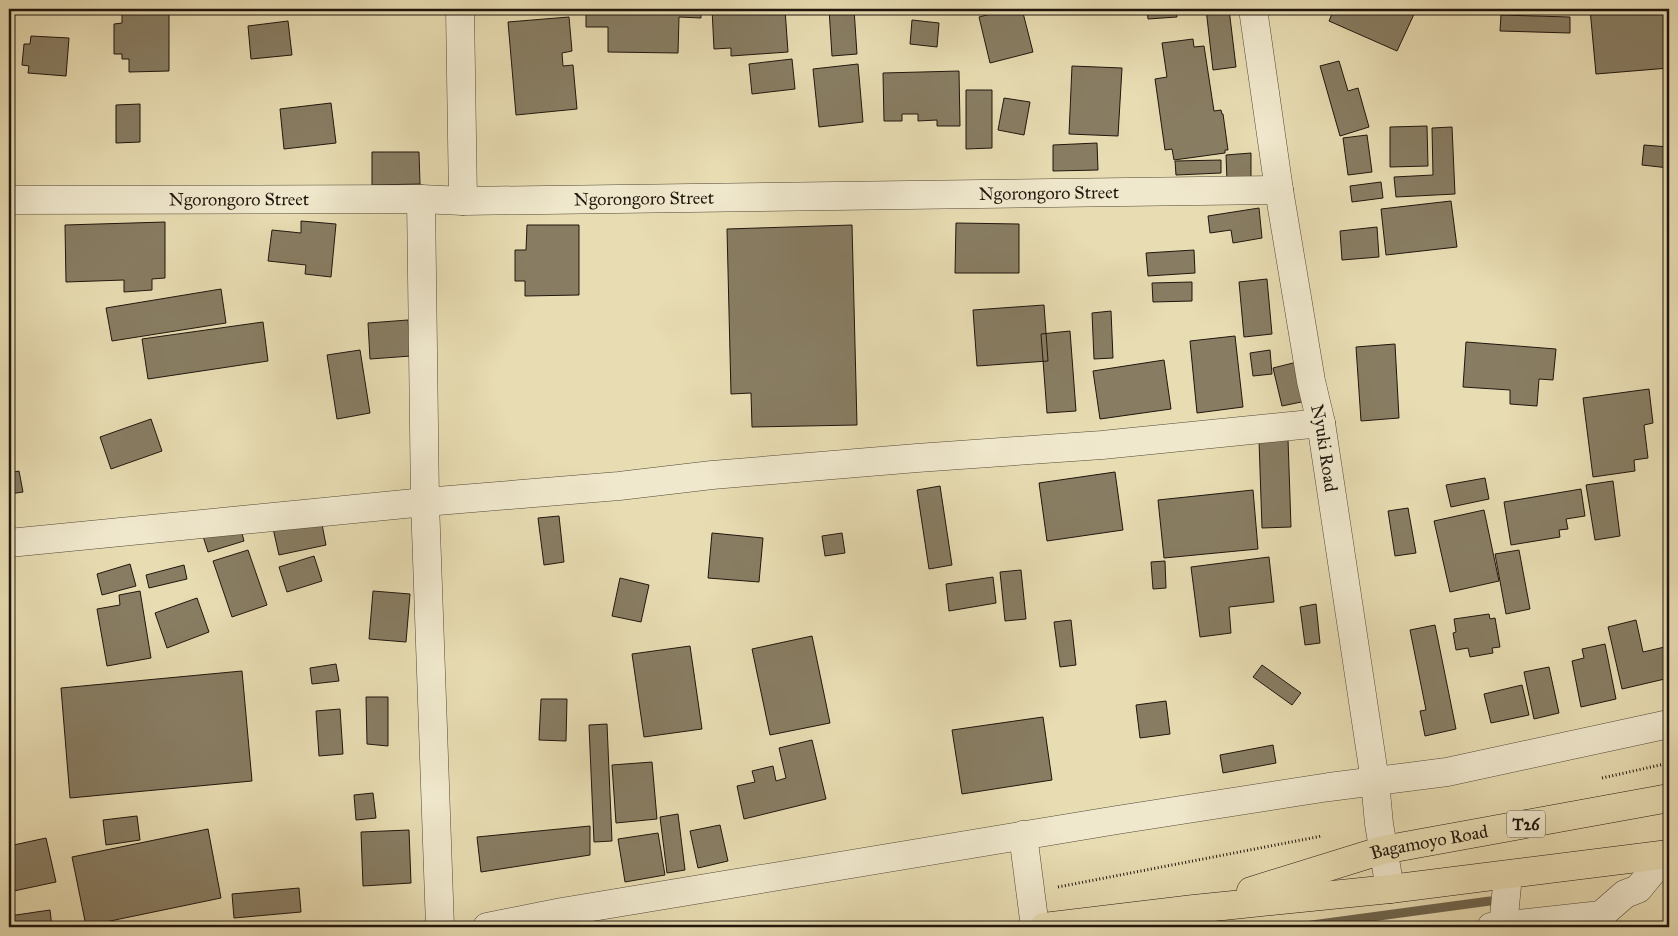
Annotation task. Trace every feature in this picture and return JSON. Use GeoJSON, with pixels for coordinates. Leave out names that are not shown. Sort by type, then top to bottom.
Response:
{"type":"FeatureCollection","features":[{"type":"Feature","properties":{"kind":"highway","name":"Bagamoyo Road"},"geometry":{"type":"LineString","coordinates":[[1194,908],[1383,850],[1669,798]]}},
{"type":"Feature","properties":{"kind":"highway","name":"Bagamoyo Road"},"geometry":{"type":"LineString","coordinates":[[1044,927],[1194,908],[1390,889],[1667,854]]}},
{"type":"Feature","properties":{"kind":"street"},"geometry":{"type":"LineString","coordinates":[[460,9],[463,201]]}},
{"type":"Feature","properties":{"kind":"street","name":"Nyuki Road"},"geometry":{"type":"LineString","coordinates":[[1253,9],[1279,190],[1311,381],[1321,423],[1390,889]]}},
{"type":"Feature","properties":{"kind":"street","name":"Ngorongoro Street"},"geometry":{"type":"LineString","coordinates":[[9,200],[421,199],[463,201],[1279,190]]}},
{"type":"Feature","properties":{"kind":"street"},"geometry":{"type":"LineString","coordinates":[[421,199],[425,502],[440,927]]}},
{"type":"Feature","properties":{"kind":"street"},"geometry":{"type":"LineString","coordinates":[[9,543],[425,502],[619,486],[712,475],[1102,445],[1321,423]]}},
{"type":"Feature","properties":{"kind":"street"},"geometry":{"type":"LineString","coordinates":[[487,927],[562,912],[1023,835],[1329,787],[1447,772],[1669,724]]}},
{"type":"Feature","properties":{"kind":"street"},"geometry":{"type":"LineString","coordinates":[[1023,835],[1035,927]]}},
{"type":"Feature","properties":{"kind":"street"},"geometry":{"type":"LineString","coordinates":[[1508,875],[1499,927],[1602,915],[1625,894],[1638,889],[1667,854]]}},
{"type":"Feature","properties":{"kind":"building"},"geometry":{"type":"Polygon","coordinates":[[[122,9],[169,9],[169,71],[129,72],[129,59],[122,59],[122,54],[114,54],[114,24],[122,23],[122,9]]]}},
{"type":"Feature","properties":{"kind":"building"},"geometry":{"type":"Polygon","coordinates":[[[586,9],[701,9],[701,18],[679,17],[678,53],[608,52],[608,27],[586,27],[586,9]]]}},
{"type":"Feature","properties":{"kind":"building"},"geometry":{"type":"Polygon","coordinates":[[[712,9],[785,9],[788,52],[731,56],[731,48],[714,49],[712,9]]]}},
{"type":"Feature","properties":{"kind":"building"},"geometry":{"type":"Polygon","coordinates":[[[829,9],[854,9],[857,54],[832,56],[829,9]]]}},
{"type":"Feature","properties":{"kind":"building"},"geometry":{"type":"Polygon","coordinates":[[[1010,9],[1022,9],[1033,52],[990,63],[979,17],[1010,9]]]}},
{"type":"Feature","properties":{"kind":"building"},"geometry":{"type":"Polygon","coordinates":[[[1147,9],[1176,9],[1177,17],[1148,19],[1147,9]]]}},
{"type":"Feature","properties":{"kind":"building"},"geometry":{"type":"Polygon","coordinates":[[[1206,9],[1229,9],[1236,67],[1213,70],[1206,9]]]}},
{"type":"Feature","properties":{"kind":"building"},"geometry":{"type":"Polygon","coordinates":[[[1334,9],[1407,9],[1415,12],[1397,51],[1329,21],[1334,9]]]}},
{"type":"Feature","properties":{"kind":"building"},"geometry":{"type":"Polygon","coordinates":[[[1590,9],[1669,9],[1669,68],[1596,74],[1590,9]]]}},
{"type":"Feature","properties":{"kind":"building"},"geometry":{"type":"Polygon","coordinates":[[[1501,15],[1570,17],[1570,33],[1500,31],[1501,15]]]}},
{"type":"Feature","properties":{"kind":"building"},"geometry":{"type":"Polygon","coordinates":[[[569,17],[572,51],[562,53],[563,66],[573,65],[577,109],[516,115],[508,22],[569,17]]]}},
{"type":"Feature","properties":{"kind":"building"},"geometry":{"type":"Polygon","coordinates":[[[912,20],[939,23],[937,47],[910,44],[912,20]]]}},
{"type":"Feature","properties":{"kind":"building"},"geometry":{"type":"Polygon","coordinates":[[[288,21],[292,55],[251,59],[248,26],[288,21]]]}},
{"type":"Feature","properties":{"kind":"building"},"geometry":{"type":"Polygon","coordinates":[[[31,36],[69,38],[66,76],[28,73],[29,66],[22,65],[24,44],[30,44],[31,36]]]}},
{"type":"Feature","properties":{"kind":"building"},"geometry":{"type":"Polygon","coordinates":[[[1193,39],[1194,47],[1204,46],[1214,111],[1221,110],[1223,114],[1228,150],[1225,150],[1225,153],[1174,160],[1172,149],[1165,150],[1155,79],[1167,77],[1162,43],[1193,39]]]}},
{"type":"Feature","properties":{"kind":"building"},"geometry":{"type":"Polygon","coordinates":[[[792,59],[795,89],[752,94],[749,64],[792,59]]]}},
{"type":"Feature","properties":{"kind":"building"},"geometry":{"type":"Polygon","coordinates":[[[1339,61],[1348,91],[1358,88],[1369,127],[1340,136],[1320,66],[1339,61]]]}},
{"type":"Feature","properties":{"kind":"building"},"geometry":{"type":"Polygon","coordinates":[[[858,64],[863,122],[819,127],[813,69],[858,64]]]}},
{"type":"Feature","properties":{"kind":"building"},"geometry":{"type":"Polygon","coordinates":[[[1072,66],[1122,68],[1118,136],[1069,134],[1072,66]]]}},
{"type":"Feature","properties":{"kind":"building"},"geometry":{"type":"Polygon","coordinates":[[[959,71],[960,126],[937,126],[937,120],[918,121],[918,114],[902,114],[902,121],[884,121],[883,73],[959,71]]]}},
{"type":"Feature","properties":{"kind":"building"},"geometry":{"type":"Polygon","coordinates":[[[966,90],[992,90],[992,148],[966,149],[966,90]]]}},
{"type":"Feature","properties":{"kind":"building"},"geometry":{"type":"Polygon","coordinates":[[[1004,98],[1030,102],[1024,135],[998,130],[1004,98]]]}},
{"type":"Feature","properties":{"kind":"building"},"geometry":{"type":"Polygon","coordinates":[[[331,103],[336,143],[284,149],[280,109],[331,103]]]}},
{"type":"Feature","properties":{"kind":"building"},"geometry":{"type":"Polygon","coordinates":[[[140,104],[140,142],[116,143],[116,105],[140,104]]]}},
{"type":"Feature","properties":{"kind":"building"},"geometry":{"type":"Polygon","coordinates":[[[1427,126],[1428,166],[1390,167],[1390,127],[1427,126]]]}},
{"type":"Feature","properties":{"kind":"building"},"geometry":{"type":"Polygon","coordinates":[[[1452,127],[1455,194],[1396,197],[1394,177],[1433,175],[1432,128],[1452,127]]]}},
{"type":"Feature","properties":{"kind":"building"},"geometry":{"type":"Polygon","coordinates":[[[1367,135],[1372,172],[1348,175],[1343,138],[1367,135]]]}},
{"type":"Feature","properties":{"kind":"building"},"geometry":{"type":"Polygon","coordinates":[[[1097,143],[1098,170],[1053,171],[1053,145],[1097,143]]]}},
{"type":"Feature","properties":{"kind":"building"},"geometry":{"type":"Polygon","coordinates":[[[1644,145],[1669,147],[1669,168],[1642,165],[1644,145]]]}},
{"type":"Feature","properties":{"kind":"building"},"geometry":{"type":"Polygon","coordinates":[[[372,152],[419,152],[420,184],[372,185],[372,152]]]}},
{"type":"Feature","properties":{"kind":"building"},"geometry":{"type":"Polygon","coordinates":[[[1251,153],[1251,180],[1227,181],[1226,155],[1251,153]]]}},
{"type":"Feature","properties":{"kind":"building"},"geometry":{"type":"Polygon","coordinates":[[[1221,160],[1221,173],[1176,175],[1175,161],[1221,160]]]}},
{"type":"Feature","properties":{"kind":"building"},"geometry":{"type":"Polygon","coordinates":[[[1381,182],[1383,198],[1352,202],[1350,186],[1381,182]]]}},
{"type":"Feature","properties":{"kind":"building"},"geometry":{"type":"Polygon","coordinates":[[[1451,201],[1457,247],[1386,255],[1381,209],[1451,201]]]}},
{"type":"Feature","properties":{"kind":"building"},"geometry":{"type":"Polygon","coordinates":[[[1665,202],[1669,202],[1669,243],[1664,243],[1665,202]]]}},
{"type":"Feature","properties":{"kind":"building"},"geometry":{"type":"Polygon","coordinates":[[[1259,208],[1262,238],[1233,243],[1231,230],[1210,233],[1208,216],[1259,208]]]}},
{"type":"Feature","properties":{"kind":"building"},"geometry":{"type":"Polygon","coordinates":[[[301,221],[336,224],[331,277],[305,274],[306,265],[268,261],[272,230],[301,233],[301,221]]]}},
{"type":"Feature","properties":{"kind":"building"},"geometry":{"type":"Polygon","coordinates":[[[165,222],[165,278],[152,279],[152,290],[124,292],[124,280],[66,282],[65,225],[165,222]]]}},
{"type":"Feature","properties":{"kind":"building"},"geometry":{"type":"Polygon","coordinates":[[[956,223],[1019,224],[1019,273],[955,273],[956,223]]]}},
{"type":"Feature","properties":{"kind":"building"},"geometry":{"type":"Polygon","coordinates":[[[527,225],[579,225],[579,295],[525,296],[525,281],[515,281],[515,250],[526,250],[527,225]]]}},
{"type":"Feature","properties":{"kind":"building"},"geometry":{"type":"Polygon","coordinates":[[[852,225],[857,425],[752,427],[751,393],[731,394],[727,229],[852,225]]]}},
{"type":"Feature","properties":{"kind":"building"},"geometry":{"type":"Polygon","coordinates":[[[1377,227],[1379,257],[1342,260],[1340,231],[1377,227]]]}},
{"type":"Feature","properties":{"kind":"building"},"geometry":{"type":"Polygon","coordinates":[[[1194,250],[1195,273],[1148,276],[1146,253],[1194,250]]]}},
{"type":"Feature","properties":{"kind":"building"},"geometry":{"type":"Polygon","coordinates":[[[1267,279],[1272,334],[1244,337],[1239,282],[1267,279]]]}},
{"type":"Feature","properties":{"kind":"building"},"geometry":{"type":"Polygon","coordinates":[[[1192,282],[1192,301],[1153,302],[1152,283],[1192,282]]]}},
{"type":"Feature","properties":{"kind":"building"},"geometry":{"type":"Polygon","coordinates":[[[221,289],[226,323],[112,341],[106,308],[221,289]]]}},
{"type":"Feature","properties":{"kind":"building"},"geometry":{"type":"Polygon","coordinates":[[[1044,305],[1048,361],[977,366],[973,310],[1044,305]]]}},
{"type":"Feature","properties":{"kind":"building"},"geometry":{"type":"Polygon","coordinates":[[[1111,311],[1113,358],[1094,359],[1092,313],[1111,311]]]}},
{"type":"Feature","properties":{"kind":"building"},"geometry":{"type":"Polygon","coordinates":[[[408,320],[411,356],[370,359],[368,323],[408,320]]]}},
{"type":"Feature","properties":{"kind":"building"},"geometry":{"type":"Polygon","coordinates":[[[263,322],[268,361],[148,379],[142,339],[263,322]]]}},
{"type":"Feature","properties":{"kind":"building"},"geometry":{"type":"Polygon","coordinates":[[[1070,331],[1076,411],[1047,413],[1041,334],[1070,331]]]}},
{"type":"Feature","properties":{"kind":"building"},"geometry":{"type":"Polygon","coordinates":[[[1235,336],[1243,407],[1197,413],[1190,341],[1235,336]]]}},
{"type":"Feature","properties":{"kind":"building"},"geometry":{"type":"Polygon","coordinates":[[[1466,342],[1556,349],[1553,380],[1539,379],[1537,406],[1510,404],[1510,390],[1463,387],[1466,342]]]}},
{"type":"Feature","properties":{"kind":"building"},"geometry":{"type":"Polygon","coordinates":[[[1395,344],[1399,418],[1361,421],[1356,347],[1395,344]]]}},
{"type":"Feature","properties":{"kind":"building"},"geometry":{"type":"Polygon","coordinates":[[[360,350],[370,413],[337,419],[327,355],[360,350]]]}},
{"type":"Feature","properties":{"kind":"building"},"geometry":{"type":"Polygon","coordinates":[[[1270,350],[1272,374],[1253,376],[1250,353],[1270,350]]]}},
{"type":"Feature","properties":{"kind":"building"},"geometry":{"type":"Polygon","coordinates":[[[1164,360],[1171,409],[1100,419],[1093,371],[1164,360]]]}},
{"type":"Feature","properties":{"kind":"building"},"geometry":{"type":"Polygon","coordinates":[[[1297,362],[1306,401],[1282,406],[1273,368],[1297,362]]]}},
{"type":"Feature","properties":{"kind":"building"},"geometry":{"type":"Polygon","coordinates":[[[1649,389],[1653,423],[1644,425],[1648,458],[1634,460],[1635,471],[1593,477],[1583,398],[1649,389]]]}},
{"type":"Feature","properties":{"kind":"building"},"geometry":{"type":"Polygon","coordinates":[[[1665,389],[1669,389],[1669,420],[1665,389]]]}},
{"type":"Feature","properties":{"kind":"building"},"geometry":{"type":"Polygon","coordinates":[[[151,419],[162,451],[111,469],[100,437],[151,419]]]}},
{"type":"Feature","properties":{"kind":"building"},"geometry":{"type":"Polygon","coordinates":[[[1288,439],[1291,527],[1262,528],[1259,440],[1288,439]]]}},
{"type":"Feature","properties":{"kind":"building"},"geometry":{"type":"Polygon","coordinates":[[[19,471],[23,492],[9,494],[9,473],[19,471]]]}},
{"type":"Feature","properties":{"kind":"building"},"geometry":{"type":"Polygon","coordinates":[[[1115,472],[1123,530],[1047,541],[1039,483],[1115,472]]]}},
{"type":"Feature","properties":{"kind":"building"},"geometry":{"type":"Polygon","coordinates":[[[1485,478],[1489,499],[1451,507],[1446,485],[1485,478]]]}},
{"type":"Feature","properties":{"kind":"building"},"geometry":{"type":"Polygon","coordinates":[[[1613,481],[1620,536],[1595,540],[1586,485],[1613,481]]]}},
{"type":"Feature","properties":{"kind":"building"},"geometry":{"type":"Polygon","coordinates":[[[940,486],[952,565],[929,569],[917,490],[940,486]]]}},
{"type":"Feature","properties":{"kind":"building"},"geometry":{"type":"Polygon","coordinates":[[[1581,489],[1585,516],[1566,519],[1568,529],[1559,530],[1560,537],[1511,545],[1504,502],[1581,489]]]}},
{"type":"Feature","properties":{"kind":"building"},"geometry":{"type":"Polygon","coordinates":[[[1253,490],[1258,549],[1164,558],[1158,500],[1253,490]]]}},
{"type":"Feature","properties":{"kind":"building"},"geometry":{"type":"Polygon","coordinates":[[[1408,508],[1416,553],[1395,556],[1388,511],[1408,508]]]}},
{"type":"Feature","properties":{"kind":"building"},"geometry":{"type":"Polygon","coordinates":[[[1484,510],[1499,581],[1450,592],[1434,521],[1484,510]]]}},
{"type":"Feature","properties":{"kind":"building"},"geometry":{"type":"Polygon","coordinates":[[[320,514],[326,545],[279,555],[272,524],[320,514]]]}},
{"type":"Feature","properties":{"kind":"building"},"geometry":{"type":"Polygon","coordinates":[[[559,516],[564,562],[544,565],[538,518],[559,516]]]}},
{"type":"Feature","properties":{"kind":"building"},"geometry":{"type":"Polygon","coordinates":[[[239,522],[244,541],[208,552],[202,533],[239,522]]]}},
{"type":"Feature","properties":{"kind":"building"},"geometry":{"type":"Polygon","coordinates":[[[712,533],[763,538],[759,582],[708,578],[712,533]]]}},
{"type":"Feature","properties":{"kind":"building"},"geometry":{"type":"Polygon","coordinates":[[[842,533],[845,553],[825,556],[822,536],[842,533]]]}},
{"type":"Feature","properties":{"kind":"building"},"geometry":{"type":"Polygon","coordinates":[[[248,550],[267,605],[232,617],[213,561],[248,550]]]}},
{"type":"Feature","properties":{"kind":"building"},"geometry":{"type":"Polygon","coordinates":[[[1519,550],[1530,609],[1506,614],[1495,554],[1519,550]]]}},
{"type":"Feature","properties":{"kind":"building"},"geometry":{"type":"Polygon","coordinates":[[[314,556],[322,581],[287,592],[279,567],[314,556]]]}},
{"type":"Feature","properties":{"kind":"building"},"geometry":{"type":"Polygon","coordinates":[[[1269,557],[1274,602],[1229,607],[1231,633],[1200,637],[1191,567],[1269,557]]]}},
{"type":"Feature","properties":{"kind":"building"},"geometry":{"type":"Polygon","coordinates":[[[1165,561],[1166,588],[1153,589],[1151,562],[1165,561]]]}},
{"type":"Feature","properties":{"kind":"building"},"geometry":{"type":"Polygon","coordinates":[[[130,564],[136,586],[102,595],[97,574],[130,564]]]}},
{"type":"Feature","properties":{"kind":"building"},"geometry":{"type":"Polygon","coordinates":[[[184,565],[187,579],[149,588],[146,575],[184,565]]]}},
{"type":"Feature","properties":{"kind":"building"},"geometry":{"type":"Polygon","coordinates":[[[1021,570],[1026,619],[1005,621],[1000,572],[1021,570]]]}},
{"type":"Feature","properties":{"kind":"building"},"geometry":{"type":"Polygon","coordinates":[[[993,577],[996,603],[949,611],[946,584],[993,577]]]}},
{"type":"Feature","properties":{"kind":"building"},"geometry":{"type":"Polygon","coordinates":[[[620,578],[649,585],[641,622],[612,616],[620,578]]]}},
{"type":"Feature","properties":{"kind":"building"},"geometry":{"type":"Polygon","coordinates":[[[140,591],[151,658],[107,666],[97,609],[120,605],[119,595],[140,591]]]}},
{"type":"Feature","properties":{"kind":"building"},"geometry":{"type":"Polygon","coordinates":[[[373,591],[410,594],[406,642],[369,639],[373,591]]]}},
{"type":"Feature","properties":{"kind":"building"},"geometry":{"type":"Polygon","coordinates":[[[197,598],[209,632],[167,648],[155,613],[197,598]]]}},
{"type":"Feature","properties":{"kind":"building"},"geometry":{"type":"Polygon","coordinates":[[[1316,604],[1320,643],[1305,645],[1300,607],[1316,604]]]}},
{"type":"Feature","properties":{"kind":"building"},"geometry":{"type":"Polygon","coordinates":[[[1489,614],[1490,619],[1495,618],[1500,647],[1492,648],[1493,653],[1470,657],[1468,648],[1456,650],[1453,633],[1456,632],[1454,619],[1489,614]]]}},
{"type":"Feature","properties":{"kind":"building"},"geometry":{"type":"Polygon","coordinates":[[[1071,620],[1076,665],[1060,667],[1054,622],[1071,620]]]}},
{"type":"Feature","properties":{"kind":"building"},"geometry":{"type":"Polygon","coordinates":[[[1636,620],[1643,652],[1669,646],[1669,678],[1622,689],[1608,627],[1636,620]]]}},
{"type":"Feature","properties":{"kind":"building"},"geometry":{"type":"Polygon","coordinates":[[[1435,625],[1456,729],[1425,736],[1420,711],[1426,710],[1410,630],[1435,625]]]}},
{"type":"Feature","properties":{"kind":"building"},"geometry":{"type":"Polygon","coordinates":[[[812,636],[830,723],[770,735],[752,649],[812,636]]]}},
{"type":"Feature","properties":{"kind":"building"},"geometry":{"type":"Polygon","coordinates":[[[1605,644],[1616,699],[1581,707],[1572,661],[1584,658],[1582,649],[1605,644]]]}},
{"type":"Feature","properties":{"kind":"building"},"geometry":{"type":"Polygon","coordinates":[[[690,646],[702,729],[644,737],[632,654],[690,646]]]}},
{"type":"Feature","properties":{"kind":"building"},"geometry":{"type":"Polygon","coordinates":[[[336,664],[339,681],[312,684],[310,668],[336,664]]]}},
{"type":"Feature","properties":{"kind":"building"},"geometry":{"type":"Polygon","coordinates":[[[1262,665],[1301,693],[1292,705],[1253,677],[1262,665]]]}},
{"type":"Feature","properties":{"kind":"building"},"geometry":{"type":"Polygon","coordinates":[[[1549,667],[1559,713],[1534,719],[1524,672],[1549,667]]]}},
{"type":"Feature","properties":{"kind":"building"},"geometry":{"type":"Polygon","coordinates":[[[242,671],[252,781],[70,798],[61,688],[242,671]]]}},
{"type":"Feature","properties":{"kind":"building"},"geometry":{"type":"Polygon","coordinates":[[[1522,685],[1529,715],[1491,723],[1484,694],[1522,685]]]}},
{"type":"Feature","properties":{"kind":"building"},"geometry":{"type":"Polygon","coordinates":[[[366,697],[388,697],[388,746],[367,744],[366,697]]]}},
{"type":"Feature","properties":{"kind":"building"},"geometry":{"type":"Polygon","coordinates":[[[541,699],[567,699],[566,741],[539,740],[541,699]]]}},
{"type":"Feature","properties":{"kind":"building"},"geometry":{"type":"Polygon","coordinates":[[[1166,701],[1170,734],[1140,738],[1136,705],[1166,701]]]}},
{"type":"Feature","properties":{"kind":"building"},"geometry":{"type":"Polygon","coordinates":[[[340,709],[343,754],[319,756],[316,711],[340,709]]]}},
{"type":"Feature","properties":{"kind":"building"},"geometry":{"type":"Polygon","coordinates":[[[1043,717],[1052,780],[962,794],[952,730],[1043,717]]]}},
{"type":"Feature","properties":{"kind":"building"},"geometry":{"type":"Polygon","coordinates":[[[607,724],[612,841],[594,842],[589,725],[607,724]]]}},
{"type":"Feature","properties":{"kind":"building"},"geometry":{"type":"Polygon","coordinates":[[[812,740],[826,799],[744,819],[737,786],[755,782],[752,771],[773,766],[776,781],[786,778],[779,748],[812,740]]]}},
{"type":"Feature","properties":{"kind":"building"},"geometry":{"type":"Polygon","coordinates":[[[1273,745],[1276,763],[1223,773],[1220,755],[1273,745]]]}},
{"type":"Feature","properties":{"kind":"building"},"geometry":{"type":"Polygon","coordinates":[[[652,762],[657,819],[616,823],[612,765],[652,762]]]}},
{"type":"Feature","properties":{"kind":"building"},"geometry":{"type":"Polygon","coordinates":[[[373,793],[376,818],[356,820],[354,795],[373,793]]]}},
{"type":"Feature","properties":{"kind":"building"},"geometry":{"type":"Polygon","coordinates":[[[678,814],[685,870],[667,873],[660,817],[678,814]]]}},
{"type":"Feature","properties":{"kind":"building"},"geometry":{"type":"Polygon","coordinates":[[[137,816],[140,840],[106,845],[103,820],[137,816]]]}},
{"type":"Feature","properties":{"kind":"building"},"geometry":{"type":"Polygon","coordinates":[[[720,825],[728,861],[698,868],[690,831],[720,825]]]}},
{"type":"Feature","properties":{"kind":"building"},"geometry":{"type":"Polygon","coordinates":[[[590,826],[590,855],[481,872],[477,837],[590,826]]]}},
{"type":"Feature","properties":{"kind":"building"},"geometry":{"type":"Polygon","coordinates":[[[208,829],[221,898],[86,926],[72,857],[208,829]]]}},
{"type":"Feature","properties":{"kind":"building"},"geometry":{"type":"Polygon","coordinates":[[[409,830],[411,883],[363,886],[361,832],[409,830]]]}},
{"type":"Feature","properties":{"kind":"building"},"geometry":{"type":"Polygon","coordinates":[[[658,833],[665,875],[625,882],[618,839],[658,833]]]}},
{"type":"Feature","properties":{"kind":"building"},"geometry":{"type":"Polygon","coordinates":[[[46,838],[56,882],[9,892],[9,846],[46,838]]]}},
{"type":"Feature","properties":{"kind":"building"},"geometry":{"type":"Polygon","coordinates":[[[299,888],[301,912],[234,918],[232,894],[299,888]]]}},
{"type":"Feature","properties":{"kind":"building"},"geometry":{"type":"Polygon","coordinates":[[[9,897],[11,897],[13,915],[9,915],[9,897]]]}},
{"type":"Feature","properties":{"kind":"building"},"geometry":{"type":"Polygon","coordinates":[[[50,910],[52,927],[9,927],[9,916],[50,910]]]}},
{"type":"Feature","properties":{"kind":"waterway"},"geometry":{"type":"LineString","coordinates":[[1297,927],[1490,901]]}}]}
